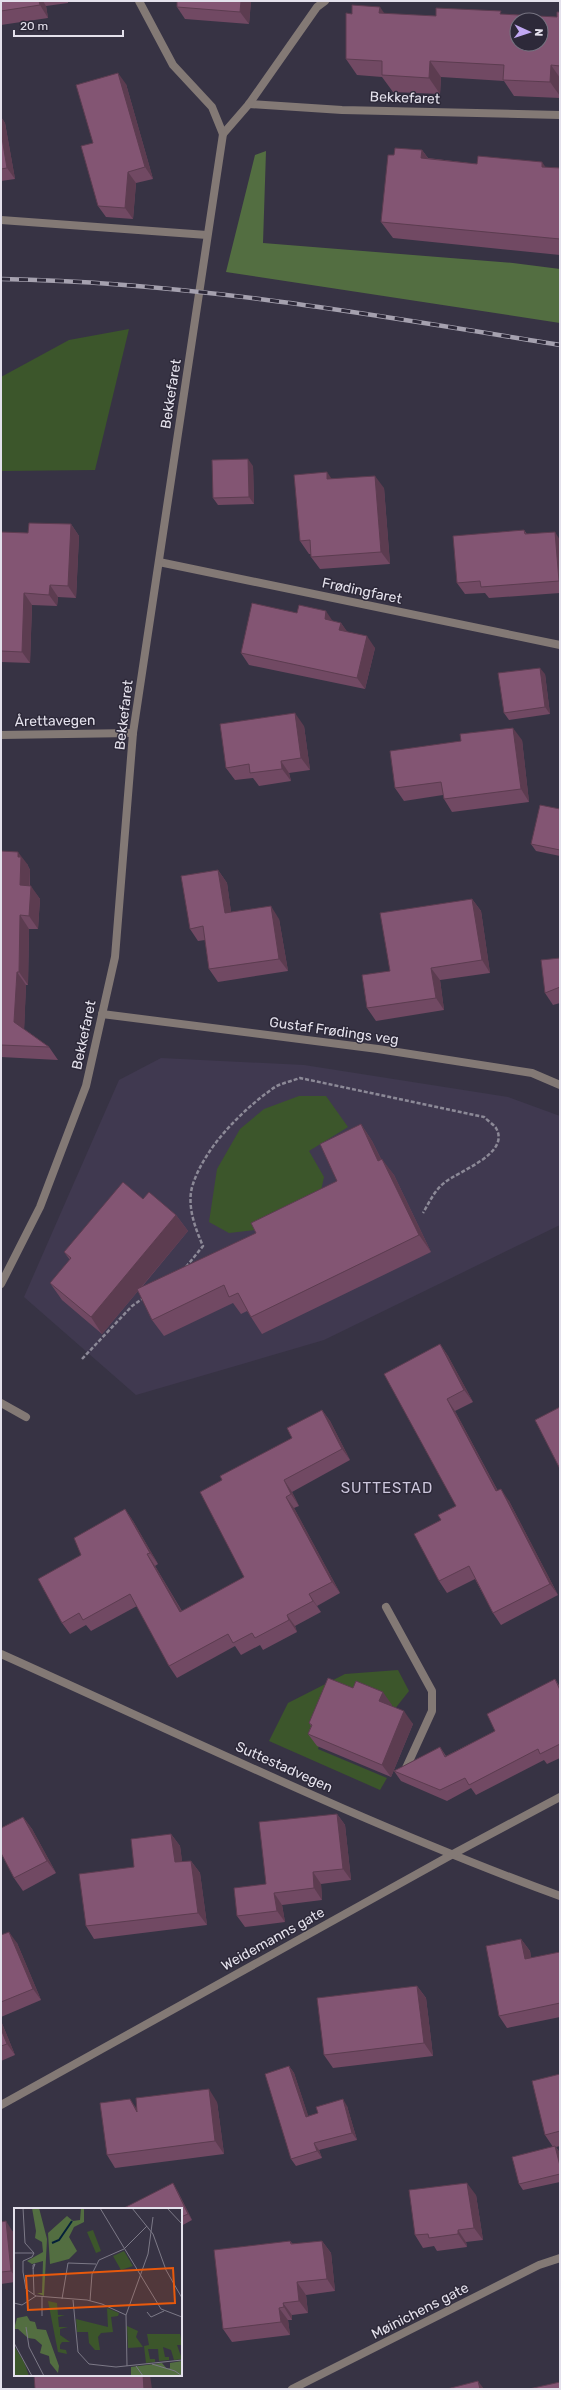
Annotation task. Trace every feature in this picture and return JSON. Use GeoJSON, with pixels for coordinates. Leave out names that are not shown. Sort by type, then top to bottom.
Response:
{"type":"FeatureCollection","features":[{"type":"Feature","properties":{"kind":"street"},"geometry":{"type":"LineString","coordinates":[[139,1],[172,65],[212,106],[223,134],[249,104],[317,6],[325,1]]}},
{"type":"Feature","properties":{"kind":"street","name":"Bekkefaret"},"geometry":{"type":"LineString","coordinates":[[249,104],[342,110],[560,115]]}},
{"type":"Feature","properties":{"kind":"street","name":"Bekkefaret"},"geometry":{"type":"LineString","coordinates":[[1,1284],[40,1207],[86,1086],[115,957],[133,733],[223,134]]}},
{"type":"Feature","properties":{"kind":"street"},"geometry":{"type":"LineString","coordinates":[[1,220],[207,235]]}},
{"type":"Feature","properties":{"kind":"street","name":"Frødingfaret"},"geometry":{"type":"LineString","coordinates":[[159,562],[560,645]]}},
{"type":"Feature","properties":{"kind":"street","name":"Årettavegen"},"geometry":{"type":"LineString","coordinates":[[1,735],[133,733]]}},
{"type":"Feature","properties":{"kind":"street","name":"Gustaf Frødings veg"},"geometry":{"type":"LineString","coordinates":[[102,1014],[378,1049],[532,1073],[560,1085]]}},
{"type":"Feature","properties":{"kind":"street"},"geometry":{"type":"LineString","coordinates":[[1,1403],[26,1417]]}},
{"type":"Feature","properties":{"kind":"street"},"geometry":{"type":"LineString","coordinates":[[386,1607],[432,1691],[432,1710],[406,1768]]}},
{"type":"Feature","properties":{"kind":"street","name":"Suttestadvegen"},"geometry":{"type":"LineString","coordinates":[[1,1654],[294,1786],[453,1854],[560,1896]]}},
{"type":"Feature","properties":{"kind":"street","name":"Weidemanns gate"},"geometry":{"type":"LineString","coordinates":[[1,2105],[453,1854],[560,1797]]}},
{"type":"Feature","properties":{"kind":"street","name":"Møinichens gate"},"geometry":{"type":"LineString","coordinates":[[292,2389],[539,2265],[560,2258]]}},
{"type":"Feature","properties":{"kind":"path"},"geometry":{"type":"LineString","coordinates":[[185,1268],[202,1246],[193,1223],[191,1200],[192,1185],[209,1150],[234,1122],[276,1086],[300,1078],[484,1117],[496,1128],[498,1138],[494,1150],[480,1161],[444,1182],[435,1192],[423,1213]]}},
{"type":"Feature","properties":{"kind":"path"},"geometry":{"type":"LineString","coordinates":[[82,1360],[132,1306],[150,1292]]}},
{"type":"Feature","properties":{"kind":"shaded area"},"geometry":{"type":"Polygon","coordinates":[[[161,1058],[304,1065],[508,1097],[560,1116],[560,1225],[324,1340],[136,1395],[24,1297],[119,1080],[161,1058]]]}},
{"type":"Feature","properties":{"kind":"green space"},"geometry":{"type":"Polygon","coordinates":[[[266,151],[263,243],[513,263],[560,269],[560,323],[226,272],[255,155],[266,151]]]}},
{"type":"Feature","properties":{"kind":"green space"},"geometry":{"type":"Polygon","coordinates":[[[129,329],[95,470],[1,471],[1,377],[69,340],[129,329]]]}},
{"type":"Feature","properties":{"kind":"green space"},"geometry":{"type":"Polygon","coordinates":[[[299,1096],[326,1096],[348,1127],[309,1151],[324,1177],[320,1195],[255,1230],[229,1233],[209,1222],[217,1169],[240,1129],[264,1109],[299,1096]]]}},
{"type":"Feature","properties":{"kind":"green space"},"geometry":{"type":"Polygon","coordinates":[[[398,1670],[409,1691],[394,1710],[321,1740],[318,1749],[387,1778],[380,1790],[269,1741],[288,1703],[345,1674],[398,1670]]]}},
{"type":"Feature","properties":{"kind":"building"},"geometry":{"type":"Polygon","coordinates":[[[1,1],[39,1],[40,5],[1,11],[1,1]]]}},
{"type":"Feature","properties":{"kind":"building"},"geometry":{"type":"Polygon","coordinates":[[[177,1],[241,1],[240,12],[177,7],[177,1]]]}},
{"type":"Feature","properties":{"kind":"building"},"geometry":{"type":"Polygon","coordinates":[[[352,5],[380,7],[379,13],[436,16],[436,8],[501,11],[500,14],[509,14],[509,52],[549,52],[549,17],[557,17],[557,12],[560,12],[560,66],[551,65],[550,82],[503,80],[504,65],[430,61],[429,78],[382,75],[382,61],[346,59],[346,13],[352,14],[352,5]]]}},
{"type":"Feature","properties":{"kind":"building"},"geometry":{"type":"Polygon","coordinates":[[[118,73],[145,167],[128,172],[125,208],[98,206],[81,146],[93,143],[76,85],[118,73]]]}},
{"type":"Feature","properties":{"kind":"building"},"geometry":{"type":"Polygon","coordinates":[[[1,132],[7,168],[1,169],[1,132]]]}},
{"type":"Feature","properties":{"kind":"building"},"geometry":{"type":"Polygon","coordinates":[[[395,148],[422,150],[421,158],[477,164],[478,156],[542,162],[542,167],[560,168],[560,239],[381,222],[388,155],[394,155],[395,148]]]}},
{"type":"Feature","properties":{"kind":"building"},"geometry":{"type":"Polygon","coordinates":[[[248,459],[249,497],[213,498],[212,460],[248,459]]]}},
{"type":"Feature","properties":{"kind":"building"},"geometry":{"type":"Polygon","coordinates":[[[327,472],[327,479],[375,476],[381,552],[311,557],[310,540],[300,541],[294,475],[327,472]]]}},
{"type":"Feature","properties":{"kind":"building"},"geometry":{"type":"Polygon","coordinates":[[[29,523],[71,524],[68,586],[50,585],[49,595],[24,593],[22,652],[1,651],[1,532],[28,533],[29,523]]]}},
{"type":"Feature","properties":{"kind":"building"},"geometry":{"type":"Polygon","coordinates":[[[524,530],[525,534],[555,532],[559,581],[481,587],[480,581],[457,583],[453,536],[524,530]]]}},
{"type":"Feature","properties":{"kind":"building"},"geometry":{"type":"Polygon","coordinates":[[[252,603],[297,613],[299,605],[326,611],[325,619],[341,623],[339,630],[367,636],[357,678],[241,653],[252,603]]]}},
{"type":"Feature","properties":{"kind":"building"},"geometry":{"type":"Polygon","coordinates":[[[540,668],[545,707],[504,713],[498,673],[540,668]]]}},
{"type":"Feature","properties":{"kind":"building"},"geometry":{"type":"Polygon","coordinates":[[[295,713],[301,758],[281,761],[282,769],[250,773],[249,764],[226,768],[220,724],[295,713]]]}},
{"type":"Feature","properties":{"kind":"building"},"geometry":{"type":"Polygon","coordinates":[[[513,728],[521,789],[444,799],[441,782],[395,788],[390,751],[461,741],[460,734],[513,728]]]}},
{"type":"Feature","properties":{"kind":"building"},"geometry":{"type":"Polygon","coordinates":[[[540,805],[560,809],[560,850],[531,844],[540,805]]]}},
{"type":"Feature","properties":{"kind":"building"},"geometry":{"type":"Polygon","coordinates":[[[1,851],[18,852],[18,857],[21,857],[20,885],[31,886],[29,916],[20,915],[19,972],[17,972],[14,1022],[49,1047],[1,1045],[1,851]]]}},
{"type":"Feature","properties":{"kind":"building"},"geometry":{"type":"Polygon","coordinates":[[[218,870],[225,913],[271,906],[279,959],[209,969],[203,926],[190,929],[181,876],[218,870]]]}},
{"type":"Feature","properties":{"kind":"building"},"geometry":{"type":"Polygon","coordinates":[[[472,899],[482,960],[431,968],[436,998],[367,1008],[362,975],[390,971],[380,913],[472,899]]]}},
{"type":"Feature","properties":{"kind":"building"},"geometry":{"type":"Polygon","coordinates":[[[560,958],[560,987],[545,993],[541,960],[560,958]]]}},
{"type":"Feature","properties":{"kind":"building"},"geometry":{"type":"Polygon","coordinates":[[[361,1124],[378,1161],[382,1159],[419,1235],[251,1317],[238,1293],[229,1297],[224,1285],[152,1320],[137,1289],[256,1233],[251,1223],[337,1181],[320,1144],[361,1124]]]}},
{"type":"Feature","properties":{"kind":"building"},"geometry":{"type":"Polygon","coordinates":[[[123,1182],[143,1199],[149,1192],[176,1215],[91,1317],[50,1283],[71,1258],[64,1252],[123,1182]]]}},
{"type":"Feature","properties":{"kind":"building"},"geometry":{"type":"Polygon","coordinates":[[[440,1344],[464,1390],[447,1399],[496,1491],[501,1489],[550,1584],[493,1613],[469,1566],[439,1581],[414,1534],[441,1520],[438,1515],[456,1506],[384,1374],[440,1344]]]}},
{"type":"Feature","properties":{"kind":"building"},"geometry":{"type":"Polygon","coordinates":[[[560,1407],[560,1469],[535,1420],[560,1407]]]}},
{"type":"Feature","properties":{"kind":"building"},"geometry":{"type":"Polygon","coordinates":[[[322,1410],[342,1449],[284,1480],[291,1494],[286,1497],[332,1582],[309,1594],[313,1601],[287,1615],[289,1620],[255,1638],[252,1633],[233,1643],[228,1634],[169,1666],[130,1594],[83,1620],[79,1613],[62,1623],[38,1579],[81,1555],[74,1538],[125,1509],[150,1553],[147,1554],[180,1612],[244,1577],[200,1492],[222,1480],[220,1476],[292,1438],[287,1428],[322,1410]]]}},
{"type":"Feature","properties":{"kind":"building"},"geometry":{"type":"Polygon","coordinates":[[[328,1678],[353,1688],[356,1681],[383,1692],[379,1701],[404,1711],[382,1765],[308,1734],[312,1725],[309,1723],[328,1678]]]}},
{"type":"Feature","properties":{"kind":"building"},"geometry":{"type":"Polygon","coordinates":[[[555,1679],[560,1690],[560,1744],[540,1754],[538,1749],[469,1785],[465,1778],[440,1790],[394,1771],[440,1747],[445,1757],[495,1731],[487,1714],[555,1679]]]}},
{"type":"Feature","properties":{"kind":"building"},"geometry":{"type":"Polygon","coordinates":[[[337,1814],[343,1869],[313,1872],[314,1888],[274,1893],[277,1911],[237,1916],[234,1888],[266,1884],[259,1822],[337,1814]]]}},
{"type":"Feature","properties":{"kind":"building"},"geometry":{"type":"Polygon","coordinates":[[[23,1817],[47,1861],[14,1878],[1,1853],[1,1828],[23,1817]]]}},
{"type":"Feature","properties":{"kind":"building"},"geometry":{"type":"Polygon","coordinates":[[[171,1834],[175,1862],[191,1861],[198,1913],[86,1926],[79,1874],[134,1867],[131,1839],[171,1834]]]}},
{"type":"Feature","properties":{"kind":"building"},"geometry":{"type":"Polygon","coordinates":[[[9,1932],[33,1989],[1,2002],[1,1935],[9,1932]]]}},
{"type":"Feature","properties":{"kind":"building"},"geometry":{"type":"Polygon","coordinates":[[[521,1939],[525,1959],[560,1952],[560,2003],[499,2016],[486,1946],[521,1939]]]}},
{"type":"Feature","properties":{"kind":"building"},"geometry":{"type":"Polygon","coordinates":[[[417,1986],[424,2043],[324,2055],[317,1998],[417,1986]]]}},
{"type":"Feature","properties":{"kind":"building"},"geometry":{"type":"Polygon","coordinates":[[[1,2029],[7,2044],[1,2046],[1,2029]]]}},
{"type":"Feature","properties":{"kind":"building"},"geometry":{"type":"Polygon","coordinates":[[[289,2066],[306,2117],[318,2113],[316,2107],[343,2099],[352,2133],[314,2143],[317,2151],[291,2159],[265,2074],[289,2066]]]}},
{"type":"Feature","properties":{"kind":"building"},"geometry":{"type":"Polygon","coordinates":[[[560,2074],[560,2131],[545,2135],[532,2081],[560,2074]]]}},
{"type":"Feature","properties":{"kind":"building"},"geometry":{"type":"Polygon","coordinates":[[[209,2089],[215,2141],[107,2155],[100,2103],[130,2099],[137,2112],[136,2098],[209,2089]]]}},
{"type":"Feature","properties":{"kind":"building"},"geometry":{"type":"Polygon","coordinates":[[[555,2146],[560,2166],[560,2174],[519,2184],[512,2157],[555,2146]]]}},
{"type":"Feature","properties":{"kind":"building"},"geometry":{"type":"Polygon","coordinates":[[[173,2183],[188,2214],[182,2217],[182,2208],[124,2208],[173,2183]]]}},
{"type":"Feature","properties":{"kind":"building"},"geometry":{"type":"Polygon","coordinates":[[[467,2183],[474,2228],[458,2230],[458,2234],[429,2238],[428,2234],[415,2235],[409,2190],[467,2183]]]}},
{"type":"Feature","properties":{"kind":"building"},"geometry":{"type":"Polygon","coordinates":[[[6,2221],[11,2271],[1,2272],[1,2222],[6,2221]]]}},
{"type":"Feature","properties":{"kind":"building"},"geometry":{"type":"Polygon","coordinates":[[[290,2241],[291,2244],[322,2241],[327,2279],[297,2282],[299,2301],[283,2303],[284,2307],[279,2308],[281,2322],[223,2329],[214,2250],[290,2241]]]}},
{"type":"Feature","properties":{"kind":"building"},"geometry":{"type":"Polygon","coordinates":[[[34,2376],[143,2376],[144,2389],[35,2389],[34,2376]]]}},
{"type":"Feature","properties":{"kind":"building"},"geometry":{"type":"Polygon","coordinates":[[[478,2381],[480,2389],[447,2389],[478,2381]]]}},
{"type":"Feature","properties":{"kind":"building"},"geometry":{"type":"Polygon","coordinates":[[[560,2382],[560,2389],[529,2389],[560,2382]]]}},
{"type":"Feature","properties":{"kind":"railway"},"geometry":{"type":"LineString","coordinates":[[1,279],[71,281],[212,293],[421,322],[560,345]]}},
{"type":"Feature","properties":{"kind":"district","name":"SUTTESTAD"},"geometry":{"type":"Point","coordinates":[387,1488]}}]}
